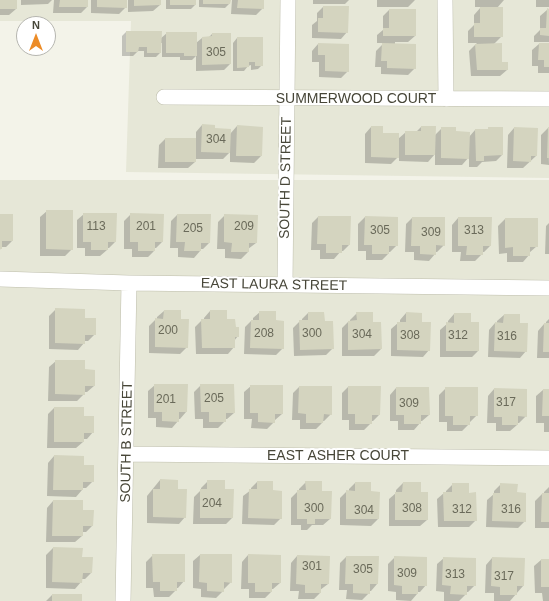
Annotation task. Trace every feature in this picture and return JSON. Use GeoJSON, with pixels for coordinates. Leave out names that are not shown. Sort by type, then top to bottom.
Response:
{"type":"FeatureCollection","features":[{"type":"Feature","properties":{"kind":"street","name":"SOUTH D STREET"},"geometry":{"type":"LineString","coordinates":[[285,285],[288,0]]}},
{"type":"Feature","properties":{"kind":"street"},"geometry":{"type":"LineString","coordinates":[[445,0],[446,99]]}},
{"type":"Feature","properties":{"kind":"street","name":"SUMMERWOOD COURT"},"geometry":{"type":"LineString","coordinates":[[164,97],[549,100]]}},
{"type":"Feature","properties":{"kind":"street","name":"EAST LAURA STREET"},"geometry":{"type":"LineString","coordinates":[[0,279],[130,283],[549,288]]}},
{"type":"Feature","properties":{"kind":"street","name":"SOUTH B STREET"},"geometry":{"type":"LineString","coordinates":[[123,601],[130,283]]}},
{"type":"Feature","properties":{"kind":"street","name":"EAST ASHER COURT"},"geometry":{"type":"LineString","coordinates":[[126,454],[549,458]]}},
{"type":"Feature","properties":{"kind":"shaded area"},"geometry":{"type":"Polygon","coordinates":[[[0,0],[549,0],[549,178],[126,172],[131,21],[56,21],[56,16],[16,16],[16,21],[0,21],[0,0]]]}},
{"type":"Feature","properties":{"kind":"shaded area"},"geometry":{"type":"Polygon","coordinates":[[[0,180],[549,180],[549,601],[0,601],[0,180]]]}},
{"type":"Feature","properties":{"kind":"building"},"geometry":{"type":"Polygon","coordinates":[[[0,0],[17,0],[17,9],[0,9],[0,0]]]}},
{"type":"Feature","properties":{"kind":"building"},"geometry":{"type":"Polygon","coordinates":[[[60,0],[88,0],[88,7],[59,7],[60,0]]]}},
{"type":"Feature","properties":{"kind":"building"},"geometry":{"type":"Polygon","coordinates":[[[97,0],[127,0],[127,8],[97,7],[97,0]]]}},
{"type":"Feature","properties":{"kind":"building"},"geometry":{"type":"Polygon","coordinates":[[[134,0],[161,0],[161,5],[134,6],[134,0]]]}},
{"type":"Feature","properties":{"kind":"building"},"geometry":{"type":"Polygon","coordinates":[[[170,0],[196,0],[196,5],[170,5],[170,0]]]}},
{"type":"Feature","properties":{"kind":"building"},"geometry":{"type":"Polygon","coordinates":[[[203,0],[231,0],[230,4],[203,4],[203,0]]]}},
{"type":"Feature","properties":{"kind":"building"},"geometry":{"type":"Polygon","coordinates":[[[238,0],[264,0],[264,9],[237,8],[238,0]]]}},
{"type":"Feature","properties":{"kind":"building"},"geometry":{"type":"Polygon","coordinates":[[[323,6],[349,6],[348,33],[318,32],[318,18],[323,18],[323,6]]]}},
{"type":"Feature","properties":{"kind":"building"},"geometry":{"type":"Polygon","coordinates":[[[480,7],[503,7],[503,37],[474,37],[474,23],[480,23],[480,7]]]}},
{"type":"Feature","properties":{"kind":"building"},"geometry":{"type":"Polygon","coordinates":[[[547,8],[549,9],[549,36],[540,35],[540,28],[546,28],[547,8]]]}},
{"type":"Feature","properties":{"kind":"building"},"geometry":{"type":"Polygon","coordinates":[[[389,9],[416,9],[416,36],[383,36],[383,28],[389,28],[389,9]]]}},
{"type":"Feature","properties":{"kind":"building"},"geometry":{"type":"Polygon","coordinates":[[[126,31],[162,31],[161,53],[147,53],[147,47],[139,47],[138,52],[126,52],[126,31]]]}},
{"type":"Feature","properties":{"kind":"building"},"geometry":{"type":"Polygon","coordinates":[[[166,32],[197,32],[197,56],[184,56],[184,53],[166,53],[166,32]]]}},
{"type":"Feature","properties":{"kind":"building"},"geometry":{"type":"Polygon","coordinates":[[[212,33],[231,33],[231,64],[202,65],[202,37],[212,36],[212,33]]]}},
{"type":"Feature","properties":{"kind":"building"},"geometry":{"type":"Polygon","coordinates":[[[237,37],[263,37],[263,66],[255,66],[255,62],[249,62],[249,67],[237,68],[237,37]]]}},
{"type":"Feature","properties":{"kind":"building"},"geometry":{"type":"Polygon","coordinates":[[[318,43],[349,44],[349,72],[325,71],[325,55],[318,55],[318,43]]]}},
{"type":"Feature","properties":{"kind":"building"},"geometry":{"type":"Polygon","coordinates":[[[382,43],[416,44],[416,69],[387,68],[387,61],[381,61],[382,43]]]}},
{"type":"Feature","properties":{"kind":"building"},"geometry":{"type":"Polygon","coordinates":[[[502,43],[502,62],[508,62],[508,70],[477,70],[475,44],[502,43]]]}},
{"type":"Feature","properties":{"kind":"building"},"geometry":{"type":"Polygon","coordinates":[[[539,43],[549,43],[549,67],[544,67],[544,60],[538,60],[539,43]]]}},
{"type":"Feature","properties":{"kind":"building"},"geometry":{"type":"Polygon","coordinates":[[[202,124],[215,125],[215,128],[231,129],[230,153],[201,152],[202,124]]]}},
{"type":"Feature","properties":{"kind":"building"},"geometry":{"type":"Polygon","coordinates":[[[237,125],[263,127],[262,156],[236,156],[237,125]]]}},
{"type":"Feature","properties":{"kind":"building"},"geometry":{"type":"Polygon","coordinates":[[[371,126],[383,126],[383,133],[399,133],[399,158],[371,157],[371,126]]]}},
{"type":"Feature","properties":{"kind":"building"},"geometry":{"type":"Polygon","coordinates":[[[421,126],[436,126],[435,155],[405,155],[405,131],[421,131],[421,126]]]}},
{"type":"Feature","properties":{"kind":"building"},"geometry":{"type":"Polygon","coordinates":[[[441,127],[456,127],[456,131],[470,132],[469,159],[441,158],[441,127]]]}},
{"type":"Feature","properties":{"kind":"building"},"geometry":{"type":"Polygon","coordinates":[[[488,127],[503,127],[503,155],[484,156],[484,161],[476,161],[475,129],[488,129],[488,127]]]}},
{"type":"Feature","properties":{"kind":"building"},"geometry":{"type":"Polygon","coordinates":[[[514,127],[538,128],[537,156],[531,156],[531,162],[513,161],[514,127]]]}},
{"type":"Feature","properties":{"kind":"building"},"geometry":{"type":"Polygon","coordinates":[[[548,127],[549,158],[547,158],[548,127]]]}},
{"type":"Feature","properties":{"kind":"building"},"geometry":{"type":"Polygon","coordinates":[[[165,138],[196,138],[196,162],[165,162],[165,138]]]}},
{"type":"Feature","properties":{"kind":"building"},"geometry":{"type":"Polygon","coordinates":[[[46,210],[73,210],[73,250],[46,249],[46,210]]]}},
{"type":"Feature","properties":{"kind":"building"},"geometry":{"type":"Polygon","coordinates":[[[83,213],[117,213],[116,242],[108,242],[108,250],[91,250],[91,242],[83,242],[83,213]]]}},
{"type":"Feature","properties":{"kind":"building"},"geometry":{"type":"Polygon","coordinates":[[[130,213],[164,214],[163,242],[155,242],[155,251],[138,251],[138,242],[130,242],[130,213]]]}},
{"type":"Feature","properties":{"kind":"building"},"geometry":{"type":"Polygon","coordinates":[[[0,214],[13,214],[13,241],[2,241],[2,249],[0,249],[0,214]]]}},
{"type":"Feature","properties":{"kind":"building"},"geometry":{"type":"Polygon","coordinates":[[[177,214],[211,214],[210,243],[201,243],[201,251],[184,251],[185,242],[176,242],[177,214]]]}},
{"type":"Feature","properties":{"kind":"building"},"geometry":{"type":"Polygon","coordinates":[[[224,214],[258,215],[257,243],[249,243],[249,252],[231,252],[232,243],[224,242],[224,214]]]}},
{"type":"Feature","properties":{"kind":"building"},"geometry":{"type":"Polygon","coordinates":[[[318,216],[351,216],[350,245],[342,245],[342,253],[326,253],[326,244],[317,244],[318,216]]]}},
{"type":"Feature","properties":{"kind":"building"},"geometry":{"type":"Polygon","coordinates":[[[365,216],[398,217],[398,246],[389,246],[389,254],[372,254],[372,245],[364,245],[365,216]]]}},
{"type":"Feature","properties":{"kind":"building"},"geometry":{"type":"Polygon","coordinates":[[[412,217],[445,217],[445,246],[436,245],[436,255],[420,254],[420,246],[411,246],[412,217]]]}},
{"type":"Feature","properties":{"kind":"building"},"geometry":{"type":"Polygon","coordinates":[[[458,217],[492,217],[491,246],[483,246],[483,255],[466,255],[467,246],[458,246],[458,217]]]}},
{"type":"Feature","properties":{"kind":"building"},"geometry":{"type":"Polygon","coordinates":[[[505,218],[538,218],[538,247],[530,247],[530,256],[513,256],[513,247],[505,248],[505,218]]]}},
{"type":"Feature","properties":{"kind":"building"},"geometry":{"type":"Polygon","coordinates":[[[55,308],[85,309],[85,318],[96,318],[96,335],[85,335],[85,344],[55,343],[55,308]]]}},
{"type":"Feature","properties":{"kind":"building"},"geometry":{"type":"Polygon","coordinates":[[[164,310],[181,310],[181,319],[189,319],[188,348],[155,347],[155,318],[163,319],[164,310]]]}},
{"type":"Feature","properties":{"kind":"building"},"geometry":{"type":"Polygon","coordinates":[[[210,310],[227,310],[227,319],[235,319],[236,327],[239,327],[239,337],[235,337],[235,348],[202,348],[201,319],[210,319],[210,310]]]}},
{"type":"Feature","properties":{"kind":"building"},"geometry":{"type":"Polygon","coordinates":[[[259,311],[276,311],[276,320],[284,321],[284,349],[250,348],[251,320],[259,320],[259,311]]]}},
{"type":"Feature","properties":{"kind":"building"},"geometry":{"type":"Polygon","coordinates":[[[308,312],[324,312],[325,321],[333,321],[334,349],[300,350],[299,320],[308,320],[308,312]]]}},
{"type":"Feature","properties":{"kind":"building"},"geometry":{"type":"Polygon","coordinates":[[[356,312],[373,312],[373,322],[381,322],[382,349],[348,350],[348,321],[357,320],[356,312]]]}},
{"type":"Feature","properties":{"kind":"building"},"geometry":{"type":"Polygon","coordinates":[[[406,312],[422,313],[422,322],[431,322],[430,351],[397,350],[397,322],[406,322],[406,312]]]}},
{"type":"Feature","properties":{"kind":"building"},"geometry":{"type":"Polygon","coordinates":[[[454,313],[471,313],[471,322],[479,322],[479,351],[446,351],[446,322],[454,323],[454,313]]]}},
{"type":"Feature","properties":{"kind":"building"},"geometry":{"type":"Polygon","coordinates":[[[504,314],[520,314],[520,323],[528,323],[527,352],[494,351],[495,322],[503,323],[504,314]]]}},
{"type":"Feature","properties":{"kind":"building"},"geometry":{"type":"Polygon","coordinates":[[[544,323],[549,323],[549,352],[543,352],[544,323]]]}},
{"type":"Feature","properties":{"kind":"building"},"geometry":{"type":"Polygon","coordinates":[[[55,360],[85,360],[85,369],[95,370],[95,386],[85,386],[85,395],[55,394],[55,360]]]}},
{"type":"Feature","properties":{"kind":"building"},"geometry":{"type":"Polygon","coordinates":[[[154,384],[188,384],[187,412],[179,412],[179,422],[162,421],[162,412],[154,412],[154,384]]]}},
{"type":"Feature","properties":{"kind":"building"},"geometry":{"type":"Polygon","coordinates":[[[200,384],[234,384],[235,413],[226,413],[226,422],[209,422],[209,412],[201,412],[200,384]]]}},
{"type":"Feature","properties":{"kind":"building"},"geometry":{"type":"Polygon","coordinates":[[[250,385],[283,385],[283,414],[275,414],[275,423],[258,422],[258,413],[250,413],[250,385]]]}},
{"type":"Feature","properties":{"kind":"building"},"geometry":{"type":"Polygon","coordinates":[[[299,386],[332,386],[332,415],[324,414],[323,423],[306,423],[306,414],[298,413],[299,386]]]}},
{"type":"Feature","properties":{"kind":"building"},"geometry":{"type":"Polygon","coordinates":[[[348,386],[381,386],[380,415],[372,415],[372,424],[355,424],[355,414],[348,414],[348,386]]]}},
{"type":"Feature","properties":{"kind":"building"},"geometry":{"type":"Polygon","coordinates":[[[396,387],[429,387],[430,415],[421,415],[421,424],[404,424],[404,415],[396,415],[396,387]]]}},
{"type":"Feature","properties":{"kind":"building"},"geometry":{"type":"Polygon","coordinates":[[[445,387],[478,387],[478,416],[470,416],[470,425],[453,425],[453,416],[445,416],[445,387]]]}},
{"type":"Feature","properties":{"kind":"building"},"geometry":{"type":"Polygon","coordinates":[[[494,388],[527,389],[527,417],[518,416],[518,425],[502,425],[502,417],[494,417],[494,388]]]}},
{"type":"Feature","properties":{"kind":"building"},"geometry":{"type":"Polygon","coordinates":[[[543,389],[549,389],[549,416],[542,416],[543,389]]]}},
{"type":"Feature","properties":{"kind":"building"},"geometry":{"type":"Polygon","coordinates":[[[54,407],[84,407],[84,416],[94,416],[94,433],[84,433],[84,442],[54,442],[54,407]]]}},
{"type":"Feature","properties":{"kind":"building"},"geometry":{"type":"Polygon","coordinates":[[[54,455],[84,456],[84,465],[94,465],[94,482],[83,482],[83,490],[53,490],[54,455]]]}},
{"type":"Feature","properties":{"kind":"building"},"geometry":{"type":"Polygon","coordinates":[[[160,479],[178,480],[178,489],[187,489],[186,518],[153,517],[153,489],[160,489],[160,479]]]}},
{"type":"Feature","properties":{"kind":"building"},"geometry":{"type":"Polygon","coordinates":[[[207,480],[225,480],[225,489],[234,489],[233,518],[200,518],[200,489],[207,489],[207,480]]]}},
{"type":"Feature","properties":{"kind":"building"},"geometry":{"type":"Polygon","coordinates":[[[257,481],[273,481],[273,490],[282,491],[282,519],[248,518],[249,489],[257,489],[257,481]]]}},
{"type":"Feature","properties":{"kind":"building"},"geometry":{"type":"Polygon","coordinates":[[[305,481],[322,481],[322,491],[332,491],[331,519],[315,519],[315,524],[307,524],[307,519],[297,519],[297,490],[306,490],[305,481]]]}},
{"type":"Feature","properties":{"kind":"building"},"geometry":{"type":"Polygon","coordinates":[[[355,482],[371,482],[371,491],[380,492],[379,519],[346,519],[346,490],[355,491],[355,482]]]}},
{"type":"Feature","properties":{"kind":"building"},"geometry":{"type":"Polygon","coordinates":[[[403,482],[421,482],[421,492],[428,492],[428,520],[395,520],[395,492],[402,492],[403,482]]]}},
{"type":"Feature","properties":{"kind":"building"},"geometry":{"type":"Polygon","coordinates":[[[452,483],[469,483],[469,493],[476,492],[477,521],[444,521],[443,492],[452,492],[452,483]]]}},
{"type":"Feature","properties":{"kind":"building"},"geometry":{"type":"Polygon","coordinates":[[[500,483],[518,484],[517,492],[526,493],[526,522],[492,521],[493,493],[500,493],[500,483]]]}},
{"type":"Feature","properties":{"kind":"building"},"geometry":{"type":"Polygon","coordinates":[[[542,493],[549,493],[549,522],[541,522],[542,493]]]}},
{"type":"Feature","properties":{"kind":"building"},"geometry":{"type":"Polygon","coordinates":[[[53,500],[83,500],[83,510],[94,510],[93,526],[83,526],[83,536],[52,536],[53,500]]]}},
{"type":"Feature","properties":{"kind":"building"},"geometry":{"type":"Polygon","coordinates":[[[53,547],[83,548],[82,557],[93,557],[92,573],[83,573],[82,583],[52,582],[53,547]]]}},
{"type":"Feature","properties":{"kind":"building"},"geometry":{"type":"Polygon","coordinates":[[[152,554],[185,554],[185,582],[177,582],[177,591],[160,591],[160,582],[153,582],[152,554]]]}},
{"type":"Feature","properties":{"kind":"building"},"geometry":{"type":"Polygon","coordinates":[[[200,554],[232,554],[232,583],[224,582],[224,592],[207,591],[207,583],[199,582],[200,554]]]}},
{"type":"Feature","properties":{"kind":"building"},"geometry":{"type":"Polygon","coordinates":[[[248,554],[281,555],[281,583],[272,583],[272,592],[255,592],[255,583],[248,583],[248,554]]]}},
{"type":"Feature","properties":{"kind":"building"},"geometry":{"type":"Polygon","coordinates":[[[297,555],[330,556],[329,584],[321,584],[321,593],[305,593],[305,585],[296,584],[297,555]]]}},
{"type":"Feature","properties":{"kind":"building"},"geometry":{"type":"Polygon","coordinates":[[[346,556],[379,556],[378,584],[370,584],[370,594],[353,593],[353,584],[345,584],[346,556]]]}},
{"type":"Feature","properties":{"kind":"building"},"geometry":{"type":"Polygon","coordinates":[[[394,556],[427,557],[427,586],[418,586],[418,594],[402,594],[402,586],[394,585],[394,556]]]}},
{"type":"Feature","properties":{"kind":"building"},"geometry":{"type":"Polygon","coordinates":[[[443,557],[476,558],[476,586],[467,586],[467,595],[450,594],[451,586],[442,585],[443,557]]]}},
{"type":"Feature","properties":{"kind":"building"},"geometry":{"type":"Polygon","coordinates":[[[492,557],[525,558],[524,586],[517,586],[517,595],[500,595],[500,587],[491,586],[492,557]]]}},
{"type":"Feature","properties":{"kind":"building"},"geometry":{"type":"Polygon","coordinates":[[[541,559],[549,559],[549,587],[541,587],[541,559]]]}},
{"type":"Feature","properties":{"kind":"building"},"geometry":{"type":"Polygon","coordinates":[[[52,594],[82,594],[82,601],[52,601],[52,594]]]}}]}
